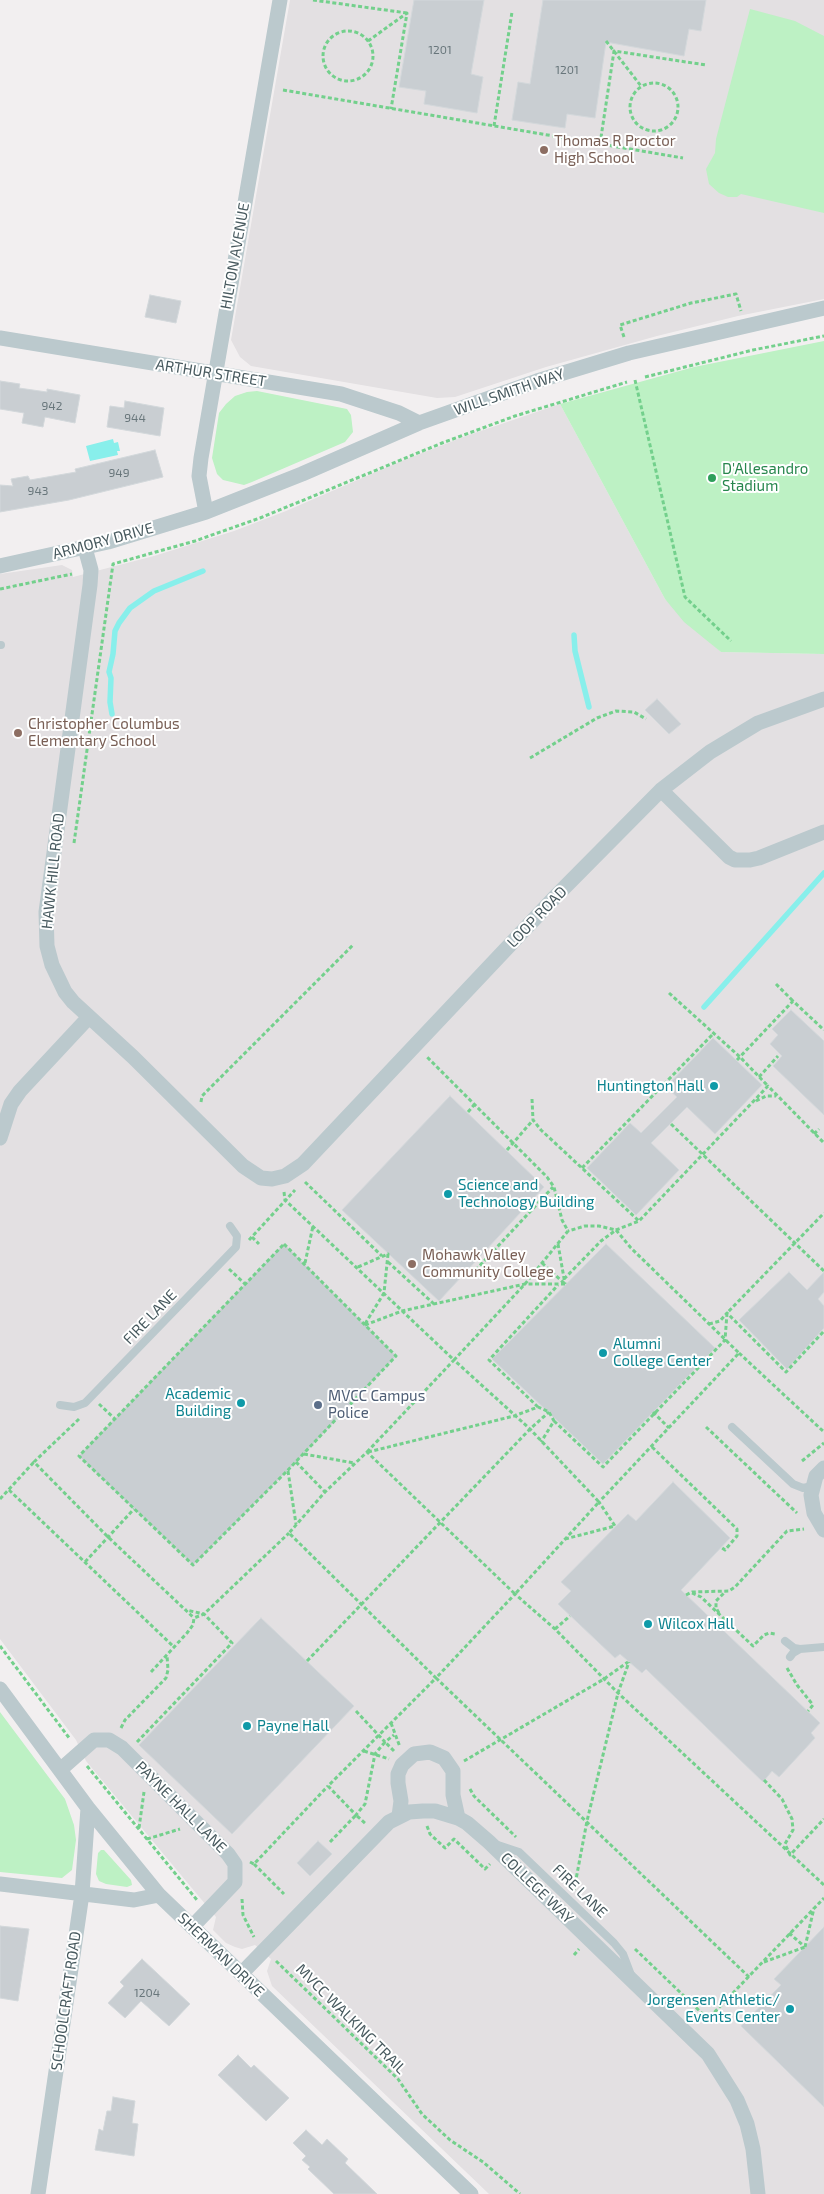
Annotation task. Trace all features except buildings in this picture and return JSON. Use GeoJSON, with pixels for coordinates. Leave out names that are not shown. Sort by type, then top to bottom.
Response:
{"type":"FeatureCollection","features":[{"type":"Feature","properties":{"kind":"street","name":"HILTON AVENUE"},"geometry":{"type":"LineString","coordinates":[[206,512],[199,476],[214,373],[280,0]]}},
{"type":"Feature","properties":{"kind":"street","name":"WILL SMITH WAY"},"geometry":{"type":"LineString","coordinates":[[206,512],[302,474],[419,423],[537,381],[629,353],[824,308]]}},
{"type":"Feature","properties":{"kind":"street","name":"ARTHUR STREET"},"geometry":{"type":"LineString","coordinates":[[0,338],[341,394],[399,413],[419,423]]}},
{"type":"Feature","properties":{"kind":"street","name":"ARMORY DRIVE"},"geometry":{"type":"LineString","coordinates":[[0,566],[85,548],[206,512]]}},
{"type":"Feature","properties":{"kind":"street","name":"HAWK HILL ROAD"},"geometry":{"type":"LineString","coordinates":[[85,548],[91,570],[90,585],[46,912],[45,930],[47,946],[58,979],[73,1002],[133,1056],[247,1169],[262,1178],[272,1179],[281,1177]]}},
{"type":"Feature","properties":{"kind":"street","name":"LOOP ROAD"},"geometry":{"type":"LineString","coordinates":[[281,1177],[296,1169],[316,1151],[557,895],[661,790],[710,752],[758,723],[824,699]]}},
{"type":"Feature","properties":{"kind":"street"},"geometry":{"type":"LineString","coordinates":[[661,790],[729,857],[736,860],[759,858],[824,832]]}},
{"type":"Feature","properties":{"kind":"street"},"geometry":{"type":"LineString","coordinates":[[0,1138],[11,1104],[20,1091],[89,1017]]}},
{"type":"Feature","properties":{"kind":"street"},"geometry":{"type":"LineString","coordinates":[[824,1468],[816,1476],[812,1486],[812,1506],[824,1530]]}},
{"type":"Feature","properties":{"kind":"street","name":"SHERMAN DRIVE"},"geometry":{"type":"LineString","coordinates":[[0,1689],[88,1808],[159,1895],[471,2194]]}},
{"type":"Feature","properties":{"kind":"street","name":"PAYNE HALL LANE"},"geometry":{"type":"LineString","coordinates":[[60,1770],[94,1740],[109,1740],[122,1748],[232,1859],[236,1872],[235,1882],[192,1927]]}},
{"type":"Feature","properties":{"kind":"street"},"geometry":{"type":"LineString","coordinates":[[399,1816],[401,1801],[398,1774],[402,1765],[414,1754],[430,1752],[444,1758],[453,1771],[453,1795],[458,1818]]}},
{"type":"Feature","properties":{"kind":"street","name":"SCHOOLCRAFT ROAD"},"geometry":{"type":"LineString","coordinates":[[38,2194],[82,1894],[88,1808]]}},
{"type":"Feature","properties":{"kind":"street","name":"COLLEGE WAY"},"geometry":{"type":"LineString","coordinates":[[241,1974],[377,1834],[399,1816],[424,1811],[444,1813],[458,1818],[467,1823],[489,1842],[697,2042],[718,2068],[737,2100],[747,2124],[753,2149],[758,2194]]}},
{"type":"Feature","properties":{"kind":"street"},"geometry":{"type":"LineString","coordinates":[[0,1884],[134,1900],[159,1895]]}},
{"type":"Feature","properties":{"kind":"lane","name":"FIRE LANE"},"geometry":{"type":"LineString","coordinates":[[60,1405],[74,1407],[85,1404],[236,1247],[237,1236],[230,1226]]}},
{"type":"Feature","properties":{"kind":"lane"},"geometry":{"type":"LineString","coordinates":[[732,1427],[793,1484],[802,1488],[812,1486]]}},
{"type":"Feature","properties":{"kind":"lane"},"geometry":{"type":"LineString","coordinates":[[782,1640],[794,1648],[824,1647]]}},
{"type":"Feature","properties":{"kind":"lane"},"geometry":{"type":"LineString","coordinates":[[788,1660],[793,1653],[800,1649]]}},
{"type":"Feature","properties":{"kind":"path"},"geometry":{"type":"LineString","coordinates":[[313,0],[407,13]]}},
{"type":"Feature","properties":{"kind":"path"},"geometry":{"type":"LineString","coordinates":[[494,126],[512,12]]}},
{"type":"Feature","properties":{"kind":"path"},"geometry":{"type":"LineString","coordinates":[[368,40],[407,13]]}},
{"type":"Feature","properties":{"kind":"path"},"geometry":{"type":"LineString","coordinates":[[391,108],[407,13]]}},
{"type":"Feature","properties":{"kind":"path"},"geometry":{"type":"LineString","coordinates":[[351,31],[359,33],[368,40],[374,52],[373,61],[365,75],[350,82],[342,81],[328,72],[322,56],[324,47],[335,34],[351,31]]}},
{"type":"Feature","properties":{"kind":"path"},"geometry":{"type":"LineString","coordinates":[[606,41],[641,86]]}},
{"type":"Feature","properties":{"kind":"path"},"geometry":{"type":"LineString","coordinates":[[600,144],[614,51]]}},
{"type":"Feature","properties":{"kind":"path"},"geometry":{"type":"LineString","coordinates":[[614,51],[706,64]]}},
{"type":"Feature","properties":{"kind":"path"},"geometry":{"type":"LineString","coordinates":[[649,83],[664,85],[676,96],[678,111],[671,125],[664,130],[648,131],[634,122],[630,106],[635,91],[641,86],[649,83]]}},
{"type":"Feature","properties":{"kind":"path"},"geometry":{"type":"LineString","coordinates":[[283,90],[683,158]]}},
{"type":"Feature","properties":{"kind":"path"},"geometry":{"type":"LineString","coordinates":[[626,343],[620,325],[691,303],[736,294],[742,315]]}},
{"type":"Feature","properties":{"kind":"path"},"geometry":{"type":"LineString","coordinates":[[645,377],[753,350],[824,336]]}},
{"type":"Feature","properties":{"kind":"path"},"geometry":{"type":"LineString","coordinates":[[635,380],[685,597],[731,641]]}},
{"type":"Feature","properties":{"kind":"path"},"geometry":{"type":"LineString","coordinates":[[73,848],[113,564],[164,551],[260,518],[442,443],[515,416],[627,382]]}},
{"type":"Feature","properties":{"kind":"path"},"geometry":{"type":"LineString","coordinates":[[0,588],[72,574]]}},
{"type":"Feature","properties":{"kind":"path"},"geometry":{"type":"LineString","coordinates":[[530,758],[597,718],[616,711],[634,712],[646,719]]}},
{"type":"Feature","properties":{"kind":"path"},"geometry":{"type":"LineString","coordinates":[[202,1096],[354,944]]}},
{"type":"Feature","properties":{"kind":"path"},"geometry":{"type":"LineString","coordinates":[[776,984],[824,1030]]}},
{"type":"Feature","properties":{"kind":"path"},"geometry":{"type":"LineString","coordinates":[[669,993],[759,1077],[824,1143]]}},
{"type":"Feature","properties":{"kind":"path"},"geometry":{"type":"LineString","coordinates":[[738,1059],[772,1026],[793,1001]]}},
{"type":"Feature","properties":{"kind":"path"},"geometry":{"type":"LineString","coordinates":[[582,1168],[713,1034]]}},
{"type":"Feature","properties":{"kind":"path"},"geometry":{"type":"LineString","coordinates":[[426,1056],[512,1143],[548,1176],[554,1187],[562,1220],[568,1231]]}},
{"type":"Feature","properties":{"kind":"path"},"geometry":{"type":"LineString","coordinates":[[759,1077],[778,1056]]}},
{"type":"Feature","properties":{"kind":"path"},"geometry":{"type":"LineString","coordinates":[[564,1279],[601,1241],[616,1230],[639,1221],[768,1086]]}},
{"type":"Feature","properties":{"kind":"path"},"geometry":{"type":"LineString","coordinates":[[752,1104],[766,1096],[777,1096]]}},
{"type":"Feature","properties":{"kind":"path"},"geometry":{"type":"LineString","coordinates":[[532,1099],[533,1120],[541,1130],[639,1221]]}},
{"type":"Feature","properties":{"kind":"path"},"geometry":{"type":"LineString","coordinates":[[468,1112],[474,1105]]}},
{"type":"Feature","properties":{"kind":"path"},"geometry":{"type":"LineString","coordinates":[[507,1150],[533,1120]]}},
{"type":"Feature","properties":{"kind":"path"},"geometry":{"type":"LineString","coordinates":[[671,1124],[824,1271]]}},
{"type":"Feature","properties":{"kind":"path"},"geometry":{"type":"LineString","coordinates":[[814,1134],[819,1129]]}},
{"type":"Feature","properties":{"kind":"path"},"geometry":{"type":"LineString","coordinates":[[245,1244],[304,1181],[382,1256]]}},
{"type":"Feature","properties":{"kind":"path"},"geometry":{"type":"LineString","coordinates":[[466,1271],[470,1275],[554,1187]]}},
{"type":"Feature","properties":{"kind":"path"},"geometry":{"type":"LineString","coordinates":[[285,1200],[530,1429],[599,1502],[615,1526],[565,1539]]}},
{"type":"Feature","properties":{"kind":"path"},"geometry":{"type":"LineString","coordinates":[[710,1324],[720,1321],[824,1213]]}},
{"type":"Feature","properties":{"kind":"path"},"geometry":{"type":"LineString","coordinates":[[305,1264],[313,1226]]}},
{"type":"Feature","properties":{"kind":"path"},"geometry":{"type":"LineString","coordinates":[[194,1618],[204,1614],[289,1533],[325,1492],[367,1452],[454,1360],[524,1284],[568,1231],[592,1226],[616,1230],[631,1248],[725,1340],[824,1432]]}},
{"type":"Feature","properties":{"kind":"path"},"geometry":{"type":"LineString","coordinates":[[506,1228],[510,1233]]}},
{"type":"Feature","properties":{"kind":"path"},"geometry":{"type":"LineString","coordinates":[[252,1237],[259,1244]]}},
{"type":"Feature","properties":{"kind":"path"},"geometry":{"type":"LineString","coordinates":[[284,1244],[396,1356],[304,1454],[192,1565],[79,1456],[245,1284],[284,1244]]}},
{"type":"Feature","properties":{"kind":"path"},"geometry":{"type":"LineString","coordinates":[[558,1244],[565,1284]]}},
{"type":"Feature","properties":{"kind":"path"},"geometry":{"type":"LineString","coordinates":[[358,1267],[388,1254],[384,1292],[365,1325]]}},
{"type":"Feature","properties":{"kind":"path"},"geometry":{"type":"LineString","coordinates":[[388,1261],[434,1304]]}},
{"type":"Feature","properties":{"kind":"path"},"geometry":{"type":"LineString","coordinates":[[542,1263],[565,1284]]}},
{"type":"Feature","properties":{"kind":"path"},"geometry":{"type":"LineString","coordinates":[[225,1265],[245,1284]]}},
{"type":"Feature","properties":{"kind":"path"},"geometry":{"type":"LineString","coordinates":[[365,1325],[402,1311],[524,1284],[565,1284]]}},
{"type":"Feature","properties":{"kind":"path"},"geometry":{"type":"LineString","coordinates":[[559,1285],[489,1360],[538,1408],[549,1412],[554,1421],[603,1467],[725,1340],[727,1313]]}},
{"type":"Feature","properties":{"kind":"path"},"geometry":{"type":"LineString","coordinates":[[727,1313],[786,1372],[824,1331]]}},
{"type":"Feature","properties":{"kind":"path"},"geometry":{"type":"LineString","coordinates":[[254,1864],[328,1786],[436,1678],[740,1353]]}},
{"type":"Feature","properties":{"kind":"path"},"geometry":{"type":"LineString","coordinates":[[96,1402],[115,1419]]}},
{"type":"Feature","properties":{"kind":"path"},"geometry":{"type":"LineString","coordinates":[[367,1452],[514,1416],[538,1408]]}},
{"type":"Feature","properties":{"kind":"path"},"geometry":{"type":"LineString","coordinates":[[307,1661],[530,1429],[549,1412]]}},
{"type":"Feature","properties":{"kind":"path"},"geometry":{"type":"LineString","coordinates":[[654,1413],[669,1428]]}},
{"type":"Feature","properties":{"kind":"path"},"geometry":{"type":"LineString","coordinates":[[0,1499],[34,1462],[82,1416]]}},
{"type":"Feature","properties":{"kind":"path"},"geometry":{"type":"LineString","coordinates":[[542,1442],[554,1421]]}},
{"type":"Feature","properties":{"kind":"path"},"geometry":{"type":"LineString","coordinates":[[706,1427],[803,1518]]}},
{"type":"Feature","properties":{"kind":"path"},"geometry":{"type":"LineString","coordinates":[[802,1461],[824,1443]]}},
{"type":"Feature","properties":{"kind":"path"},"geometry":{"type":"LineString","coordinates":[[652,1447],[737,1529],[737,1536],[725,1550],[721,1547]]}},
{"type":"Feature","properties":{"kind":"path"},"geometry":{"type":"LineString","coordinates":[[367,1452],[515,1594],[555,1629],[618,1693],[824,1885]]}},
{"type":"Feature","properties":{"kind":"path"},"geometry":{"type":"LineString","coordinates":[[304,1454],[354,1463]]}},
{"type":"Feature","properties":{"kind":"path"},"geometry":{"type":"LineString","coordinates":[[34,1462],[108,1538],[194,1618]]}},
{"type":"Feature","properties":{"kind":"path"},"geometry":{"type":"LineString","coordinates":[[296,1462],[325,1492]]}},
{"type":"Feature","properties":{"kind":"path"},"geometry":{"type":"LineString","coordinates":[[288,1470],[296,1525]]}},
{"type":"Feature","properties":{"kind":"path"},"geometry":{"type":"LineString","coordinates":[[9,1490],[174,1647]]}},
{"type":"Feature","properties":{"kind":"path"},"geometry":{"type":"LineString","coordinates":[[85,1562],[134,1509]]}},
{"type":"Feature","properties":{"kind":"path"},"geometry":{"type":"LineString","coordinates":[[721,1617],[716,1608],[716,1601],[726,1591],[735,1587],[787,1531],[809,1530],[807,1522]]}},
{"type":"Feature","properties":{"kind":"path"},"geometry":{"type":"LineString","coordinates":[[289,1533],[436,1678],[749,1977]]}},
{"type":"Feature","properties":{"kind":"path"},"geometry":{"type":"LineString","coordinates":[[686,1594],[692,1592],[726,1591]]}},
{"type":"Feature","properties":{"kind":"path"},"geometry":{"type":"LineString","coordinates":[[692,1592],[702,1597],[753,1646],[764,1635],[769,1633],[776,1635],[782,1640]]}},
{"type":"Feature","properties":{"kind":"path"},"geometry":{"type":"LineString","coordinates":[[134,1746],[232,1643],[204,1614],[186,1610]]}},
{"type":"Feature","properties":{"kind":"path"},"geometry":{"type":"LineString","coordinates":[[555,1629],[570,1616]]}},
{"type":"Feature","properties":{"kind":"path"},"geometry":{"type":"LineString","coordinates":[[151,1672],[193,1625],[194,1618]]}},
{"type":"Feature","properties":{"kind":"path"},"geometry":{"type":"LineString","coordinates":[[0,1646],[73,1743]]}},
{"type":"Feature","properties":{"kind":"path"},"geometry":{"type":"LineString","coordinates":[[120,1733],[125,1720],[166,1678],[168,1670],[167,1655]]}},
{"type":"Feature","properties":{"kind":"path"},"geometry":{"type":"LineString","coordinates":[[788,1660],[797,1685],[812,1705],[808,1711]]}},
{"type":"Feature","properties":{"kind":"path"},"geometry":{"type":"LineString","coordinates":[[464,1761],[604,1679],[629,1662],[618,1693],[587,1822],[574,1890]]}},
{"type":"Feature","properties":{"kind":"path"},"geometry":{"type":"LineString","coordinates":[[356,1711],[380,1734],[395,1752]]}},
{"type":"Feature","properties":{"kind":"path"},"geometry":{"type":"LineString","coordinates":[[391,1723],[394,1735],[401,1747]]}},
{"type":"Feature","properties":{"kind":"path"},"geometry":{"type":"LineString","coordinates":[[330,1842],[365,1804],[376,1754],[385,1742],[394,1735]]}},
{"type":"Feature","properties":{"kind":"path"},"geometry":{"type":"LineString","coordinates":[[364,1751],[389,1759]]}},
{"type":"Feature","properties":{"kind":"path"},"geometry":{"type":"LineString","coordinates":[[85,1763],[207,1911]]}},
{"type":"Feature","properties":{"kind":"path"},"geometry":{"type":"LineString","coordinates":[[764,1780],[782,1799],[792,1819],[792,1830],[785,1844],[790,1855]]}},
{"type":"Feature","properties":{"kind":"path"},"geometry":{"type":"LineString","coordinates":[[139,1829],[145,1783]]}},
{"type":"Feature","properties":{"kind":"path"},"geometry":{"type":"LineString","coordinates":[[328,1786],[367,1825]]}},
{"type":"Feature","properties":{"kind":"path"},"geometry":{"type":"LineString","coordinates":[[790,1855],[824,1819]]}},
{"type":"Feature","properties":{"kind":"path"},"geometry":{"type":"LineString","coordinates":[[427,1826],[430,1834],[445,1848],[454,1839],[485,1869],[492,1861]]}},
{"type":"Feature","properties":{"kind":"path"},"geometry":{"type":"LineString","coordinates":[[147,1839],[181,1828]]}},
{"type":"Feature","properties":{"kind":"path"},"geometry":{"type":"LineString","coordinates":[[248,1861],[254,1864],[284,1894]]}},
{"type":"Feature","properties":{"kind":"path"},"geometry":{"type":"LineString","coordinates":[[242,1892],[243,1916],[257,1942]]}},
{"type":"Feature","properties":{"kind":"path"},"geometry":{"type":"LineString","coordinates":[[704,2024],[824,1898]]}},
{"type":"Feature","properties":{"kind":"path"},"geometry":{"type":"LineString","coordinates":[[805,1947],[814,1908]]}},
{"type":"Feature","properties":{"kind":"path"},"geometry":{"type":"LineString","coordinates":[[789,1933],[805,1947]]}},
{"type":"Feature","properties":{"kind":"path"},"geometry":{"type":"LineString","coordinates":[[632,1947],[708,2020]]}},
{"type":"Feature","properties":{"kind":"path"},"geometry":{"type":"LineString","coordinates":[[762,1963],[805,1947]]}},
{"type":"Feature","properties":{"kind":"path","name":"MVCC WALKING TRAIL"},"geometry":{"type":"LineString","coordinates":[[275,1960],[398,2080],[422,2114],[450,2140],[483,2162],[520,2194]]}},
{"type":"Feature","properties":{"kind":"shaded area","name":"Thomas R Proctor High School"},"geometry":{"type":"Polygon","coordinates":[[[290,0],[824,0],[824,299],[738,316],[657,336],[546,367],[455,397],[437,398],[251,366],[240,357],[231,340],[290,0]]]}},
{"type":"Feature","properties":{"kind":"shaded area","name":"Mohawk Valley Community College"},"geometry":{"type":"Polygon","coordinates":[[[560,404],[665,599],[721,652],[824,654],[824,2194],[489,2194],[272,1986],[267,1971],[271,1959],[255,1945],[242,1949],[226,1943],[213,1930],[216,1917],[86,1761],[76,1740],[0,1639],[0,574],[62,565],[72,570],[73,577],[154,556],[234,531],[286,511],[399,462],[466,436],[560,404]]]}},
{"type":"Feature","properties":{"kind":"green space"},"geometry":{"type":"Polygon","coordinates":[[[750,9],[795,21],[824,36],[824,213],[741,194],[737,197],[728,197],[719,193],[709,184],[706,169],[715,153],[716,139],[750,9]]]}},
{"type":"Feature","properties":{"kind":"green space","name":"D'Allesandro Stadium"},"geometry":{"type":"Polygon","coordinates":[[[824,341],[824,654],[721,652],[684,622],[665,599],[560,404],[694,367],[824,341]]]}},
{"type":"Feature","properties":{"kind":"green space"},"geometry":{"type":"Polygon","coordinates":[[[257,391],[347,409],[351,415],[353,432],[345,442],[244,485],[223,480],[217,474],[212,458],[219,413],[235,396],[257,391]]]}},
{"type":"Feature","properties":{"kind":"green space"},"geometry":{"type":"Polygon","coordinates":[[[0,1712],[65,1799],[74,1825],[76,1840],[72,1870],[62,1878],[0,1872],[0,1712]]]}},
{"type":"Feature","properties":{"kind":"green space"},"geometry":{"type":"Polygon","coordinates":[[[104,1850],[131,1880],[132,1885],[127,1887],[99,1881],[96,1874],[98,1853],[104,1850]]]}},
{"type":"Feature","properties":{"kind":"water"},"geometry":{"type":"Polygon","coordinates":[[[113,439],[114,443],[118,442],[120,451],[117,451],[118,455],[90,461],[86,446],[113,439]]]}},
{"type":"Feature","properties":{"kind":"waterway"},"geometry":{"type":"LineString","coordinates":[[112,714],[110,702],[111,678],[109,672],[115,631],[119,623],[130,608],[154,591],[203,571]]}},
{"type":"Feature","properties":{"kind":"waterway"},"geometry":{"type":"LineString","coordinates":[[574,635],[575,651],[589,707]]}},
{"type":"Feature","properties":{"kind":"waterway"},"geometry":{"type":"LineString","coordinates":[[704,1007],[824,873]]}},
{"type":"Feature","properties":{"kind":"place","name":"Thomas R Proctor High School"},"geometry":{"type":"Point","coordinates":[544,150]}},
{"type":"Feature","properties":{"kind":"place","name":"D'Allesandro Stadium"},"geometry":{"type":"Point","coordinates":[712,478]}},
{"type":"Feature","properties":{"kind":"place","name":"Christopher Columbus Elementary School"},"geometry":{"type":"Point","coordinates":[18,733]}},
{"type":"Feature","properties":{"kind":"place","name":"Huntington Hall"},"geometry":{"type":"Point","coordinates":[714,1086]}},
{"type":"Feature","properties":{"kind":"place","name":"Science and Technology Building"},"geometry":{"type":"Point","coordinates":[448,1194]}},
{"type":"Feature","properties":{"kind":"place","name":"Mohawk Valley Community College"},"geometry":{"type":"Point","coordinates":[412,1264]}},
{"type":"Feature","properties":{"kind":"place","name":"Alumni College Center"},"geometry":{"type":"Point","coordinates":[603,1353]}},
{"type":"Feature","properties":{"kind":"place","name":"Academic Building"},"geometry":{"type":"Point","coordinates":[241,1403]}},
{"type":"Feature","properties":{"kind":"place","name":"MVCC Campus Police"},"geometry":{"type":"Point","coordinates":[318,1405]}},
{"type":"Feature","properties":{"kind":"place","name":"Wilcox Hall"},"geometry":{"type":"Point","coordinates":[648,1624]}},
{"type":"Feature","properties":{"kind":"place","name":"Payne Hall"},"geometry":{"type":"Point","coordinates":[247,1726]}},
{"type":"Feature","properties":{"kind":"place","name":"Jorgensen Athletic/ Events Center"},"geometry":{"type":"Point","coordinates":[790,2009]}}]}
